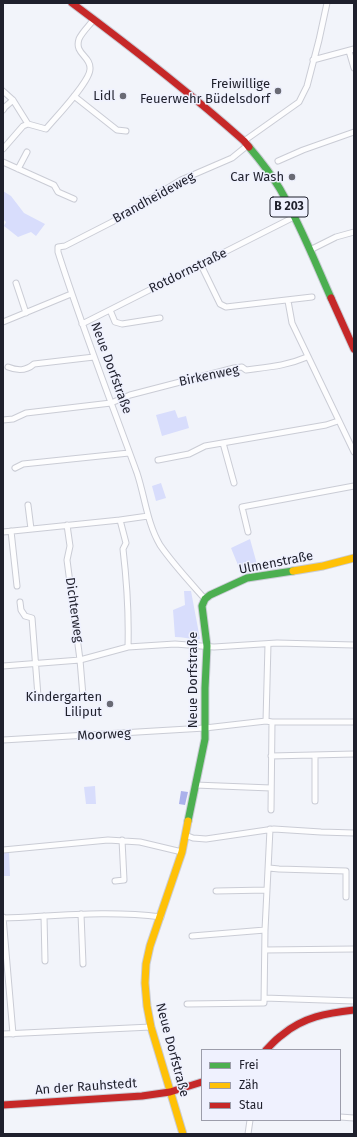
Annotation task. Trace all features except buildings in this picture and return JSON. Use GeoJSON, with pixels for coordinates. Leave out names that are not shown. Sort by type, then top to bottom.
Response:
{"type":"FeatureCollection","features":[{"type":"Feature","properties":{"kind":"street","name":"B 203"},"geometry":{"type":"LineString","coordinates":[[72,3],[148,60],[246,143],[264,165],[280,189],[294,217],[354,349]]}},
{"type":"Feature","properties":{"kind":"street","name":"Brandheideweg"},"geometry":{"type":"LineString","coordinates":[[58,247],[65,246],[112,222],[182,180],[232,158],[246,143],[299,102],[307,86],[327,3]]}},
{"type":"Feature","properties":{"kind":"street"},"geometry":{"type":"LineString","coordinates":[[3,149],[23,126],[28,124],[46,128],[74,96],[88,76],[90,69],[88,60],[80,52],[78,45],[80,38],[94,19]]}},
{"type":"Feature","properties":{"kind":"street"},"geometry":{"type":"LineString","coordinates":[[313,60],[351,50],[354,68]]}},
{"type":"Feature","properties":{"kind":"street"},"geometry":{"type":"LineString","coordinates":[[3,91],[13,100],[28,124]]}},
{"type":"Feature","properties":{"kind":"street"},"geometry":{"type":"LineString","coordinates":[[74,96],[117,130],[126,131]]}},
{"type":"Feature","properties":{"kind":"street"},"geometry":{"type":"LineString","coordinates":[[3,110],[13,100]]}},
{"type":"Feature","properties":{"kind":"street"},"geometry":{"type":"LineString","coordinates":[[278,161],[303,150],[354,132]]}},
{"type":"Feature","properties":{"kind":"street"},"geometry":{"type":"LineString","coordinates":[[18,169],[27,152]]}},
{"type":"Feature","properties":{"kind":"street"},"geometry":{"type":"LineString","coordinates":[[3,162],[54,185],[58,192],[74,199]]}},
{"type":"Feature","properties":{"kind":"street","name":"Rotdornstraße"},"geometry":{"type":"LineString","coordinates":[[82,324],[294,217]]}},
{"type":"Feature","properties":{"kind":"street"},"geometry":{"type":"LineString","coordinates":[[310,250],[336,237],[354,232]]}},
{"type":"Feature","properties":{"kind":"street","name":"Neue Dorfstraße"},"geometry":{"type":"LineString","coordinates":[[58,247],[58,252],[71,294],[142,487],[150,525],[160,544],[174,564],[205,599],[202,606],[202,616],[207,646],[204,745],[182,852],[150,946],[146,964],[147,1006],[151,1027],[183,1134]]}},
{"type":"Feature","properties":{"kind":"street"},"geometry":{"type":"LineString","coordinates":[[201,265],[220,304],[226,307],[312,297]]}},
{"type":"Feature","properties":{"kind":"street"},"geometry":{"type":"LineString","coordinates":[[16,283],[26,313]]}},
{"type":"Feature","properties":{"kind":"street"},"geometry":{"type":"LineString","coordinates":[[3,322],[71,294]]}},
{"type":"Feature","properties":{"kind":"street"},"geometry":{"type":"LineString","coordinates":[[288,300],[292,323],[307,357],[354,452]]}},
{"type":"Feature","properties":{"kind":"street"},"geometry":{"type":"LineString","coordinates":[[110,310],[115,322],[122,324],[160,318]]}},
{"type":"Feature","properties":{"kind":"street"},"geometry":{"type":"LineString","coordinates":[[8,367],[15,370],[28,369],[34,364],[94,357]]}},
{"type":"Feature","properties":{"kind":"street","name":"Birkenweg"},"geometry":{"type":"LineString","coordinates":[[3,420],[13,419],[26,413],[111,402],[227,370],[242,367],[246,370],[277,367],[291,364],[307,357]]}},
{"type":"Feature","properties":{"kind":"street"},"geometry":{"type":"LineString","coordinates":[[158,460],[189,454],[205,446],[326,425],[338,421]]}},
{"type":"Feature","properties":{"kind":"street"},"geometry":{"type":"LineString","coordinates":[[223,443],[234,483]]}},
{"type":"Feature","properties":{"kind":"street"},"geometry":{"type":"LineString","coordinates":[[15,468],[23,464],[129,453]]}},
{"type":"Feature","properties":{"kind":"street"},"geometry":{"type":"LineString","coordinates":[[248,532],[242,507],[354,486]]}},
{"type":"Feature","properties":{"kind":"street"},"geometry":{"type":"LineString","coordinates":[[28,505],[31,529]]}},
{"type":"Feature","properties":{"kind":"street"},"geometry":{"type":"LineString","coordinates":[[3,532],[148,516]]}},
{"type":"Feature","properties":{"kind":"street"},"geometry":{"type":"LineString","coordinates":[[120,520],[126,543],[123,549],[129,603],[128,647]]}},
{"type":"Feature","properties":{"kind":"street","name":"Dichterweg"},"geometry":{"type":"LineString","coordinates":[[67,525],[70,546],[67,560],[84,696]]}},
{"type":"Feature","properties":{"kind":"street"},"geometry":{"type":"LineString","coordinates":[[11,531],[16,586]]}},
{"type":"Feature","properties":{"kind":"street","name":"Ulmenstraße"},"geometry":{"type":"LineString","coordinates":[[205,599],[210,595],[247,578],[323,566],[354,558]]}},
{"type":"Feature","properties":{"kind":"street"},"geometry":{"type":"LineString","coordinates":[[20,602],[25,616],[32,618],[38,696]]}},
{"type":"Feature","properties":{"kind":"street"},"geometry":{"type":"LineString","coordinates":[[3,666],[80,660],[128,647],[175,644],[207,646],[268,644],[354,645]]}},
{"type":"Feature","properties":{"kind":"street"},"geometry":{"type":"LineString","coordinates":[[266,721],[268,644]]}},
{"type":"Feature","properties":{"kind":"street","name":"Moorweg"},"geometry":{"type":"LineString","coordinates":[[3,740],[205,728],[266,721],[354,722]]}},
{"type":"Feature","properties":{"kind":"street"},"geometry":{"type":"LineString","coordinates":[[271,810],[272,722]]}},
{"type":"Feature","properties":{"kind":"street"},"geometry":{"type":"LineString","coordinates":[[272,756],[354,754]]}},
{"type":"Feature","properties":{"kind":"street"},"geometry":{"type":"LineString","coordinates":[[315,755],[315,801]]}},
{"type":"Feature","properties":{"kind":"street"},"geometry":{"type":"LineString","coordinates":[[196,785],[271,788]]}},
{"type":"Feature","properties":{"kind":"street"},"geometry":{"type":"LineString","coordinates":[[187,1004],[264,1003],[265,930],[270,829]]}},
{"type":"Feature","properties":{"kind":"street"},"geometry":{"type":"LineString","coordinates":[[186,836],[206,839],[270,829],[354,833]]}},
{"type":"Feature","properties":{"kind":"street"},"geometry":{"type":"LineString","coordinates":[[3,850],[122,840],[140,842],[182,852]]}},
{"type":"Feature","properties":{"kind":"street"},"geometry":{"type":"LineString","coordinates":[[115,881],[124,880],[122,840]]}},
{"type":"Feature","properties":{"kind":"street"},"geometry":{"type":"LineString","coordinates":[[269,868],[346,871],[346,897]]}},
{"type":"Feature","properties":{"kind":"street"},"geometry":{"type":"LineString","coordinates":[[216,891],[267,890]]}},
{"type":"Feature","properties":{"kind":"street"},"geometry":{"type":"LineString","coordinates":[[13,1034],[6,969],[3,918],[122,913],[161,917]]}},
{"type":"Feature","properties":{"kind":"street"},"geometry":{"type":"LineString","coordinates":[[81,914],[83,964]]}},
{"type":"Feature","properties":{"kind":"street"},"geometry":{"type":"LineString","coordinates":[[44,916],[45,961]]}},
{"type":"Feature","properties":{"kind":"street"},"geometry":{"type":"LineString","coordinates":[[192,936],[265,930]]}},
{"type":"Feature","properties":{"kind":"street"},"geometry":{"type":"LineString","coordinates":[[265,950],[354,949]]}},
{"type":"Feature","properties":{"kind":"street"},"geometry":{"type":"LineString","coordinates":[[264,998],[354,1001]]}},
{"type":"Feature","properties":{"kind":"street"},"geometry":{"type":"LineString","coordinates":[[267,1049],[300,1021],[324,1013],[354,1010]]}},
{"type":"Feature","properties":{"kind":"street"},"geometry":{"type":"LineString","coordinates":[[3,1034],[151,1027]]}},
{"type":"Feature","properties":{"kind":"street","name":"An der Rauhstedt"},"geometry":{"type":"LineString","coordinates":[[3,1105],[142,1096],[170,1092],[201,1082]]}},
{"type":"Feature","properties":{"kind":"street"},"geometry":{"type":"LineString","coordinates":[[341,1117],[354,1118]]}},
{"type":"Feature","properties":{"kind":"street"},"geometry":{"type":"LineString","coordinates":[[248,1134],[250,1121]]}},
{"type":"Feature","properties":{"kind":"shaded area"},"geometry":{"type":"Polygon","coordinates":[[[3,191],[11,196],[24,213],[45,224],[36,236],[31,232],[18,237],[4,226],[6,222],[3,219],[3,191]]]}},
{"type":"Feature","properties":{"kind":"shaded area"},"geometry":{"type":"Polygon","coordinates":[[[175,410],[178,418],[186,416],[189,428],[162,436],[156,415],[175,410]]]}},
{"type":"Feature","properties":{"kind":"shaded area"},"geometry":{"type":"Polygon","coordinates":[[[161,483],[166,498],[156,501],[152,486],[161,483]]]}},
{"type":"Feature","properties":{"kind":"shaded area"},"geometry":{"type":"Polygon","coordinates":[[[250,539],[258,568],[242,575],[231,548],[250,539]]]}},
{"type":"Feature","properties":{"kind":"shaded area"},"geometry":{"type":"Polygon","coordinates":[[[184,591],[191,591],[200,639],[175,637],[173,610],[185,605],[184,591]]]}},
{"type":"Feature","properties":{"kind":"shaded area"},"geometry":{"type":"Polygon","coordinates":[[[95,786],[96,804],[86,804],[84,787],[95,786]]]}},
{"type":"Feature","properties":{"kind":"shaded area"},"geometry":{"type":"Polygon","coordinates":[[[3,851],[9,851],[10,876],[3,876],[3,851]]]}},
{"type":"Feature","properties":{"kind":"water"},"geometry":{"type":"Polygon","coordinates":[[[181,791],[188,792],[185,805],[179,804],[181,791]]]}},
{"type":"Feature","properties":{"kind":"traffic: fast"},"geometry":{"type":"LineString","coordinates":[[249,147],[280,189],[307,243],[331,298]]}},
{"type":"Feature","properties":{"kind":"traffic: fast"},"geometry":{"type":"LineString","coordinates":[[188,821],[205,739],[207,646],[202,606],[205,599],[210,595],[247,578],[293,571]]}},
{"type":"Feature","properties":{"kind":"traffic: slow"},"geometry":{"type":"LineString","coordinates":[[293,571],[323,566],[354,558]]}},
{"type":"Feature","properties":{"kind":"traffic: slow"},"geometry":{"type":"LineString","coordinates":[[183,1134],[151,1027],[145,983],[146,964],[150,946],[182,852],[188,821]]}},
{"type":"Feature","properties":{"kind":"traffic: jam"},"geometry":{"type":"LineString","coordinates":[[72,3],[181,87],[249,147]]}},
{"type":"Feature","properties":{"kind":"traffic: jam"},"geometry":{"type":"LineString","coordinates":[[331,298],[354,349]]}},
{"type":"Feature","properties":{"kind":"traffic: jam"},"geometry":{"type":"LineString","coordinates":[[267,1049],[278,1038],[298,1024],[325,1014],[354,1010]]}},
{"type":"Feature","properties":{"kind":"traffic: jam"},"geometry":{"type":"LineString","coordinates":[[3,1105],[142,1096],[170,1092],[201,1082]]}},
{"type":"Feature","properties":{"kind":"place","name":"Freiwillige Feuerwehr Büdelsdorf"},"geometry":{"type":"Point","coordinates":[278,91]}},
{"type":"Feature","properties":{"kind":"place","name":"Lidl"},"geometry":{"type":"Point","coordinates":[123,96]}},
{"type":"Feature","properties":{"kind":"place","name":"Car Wash"},"geometry":{"type":"Point","coordinates":[292,177]}},
{"type":"Feature","properties":{"kind":"place","name":"Kindergarten Liliput"},"geometry":{"type":"Point","coordinates":[110,704]}}]}
